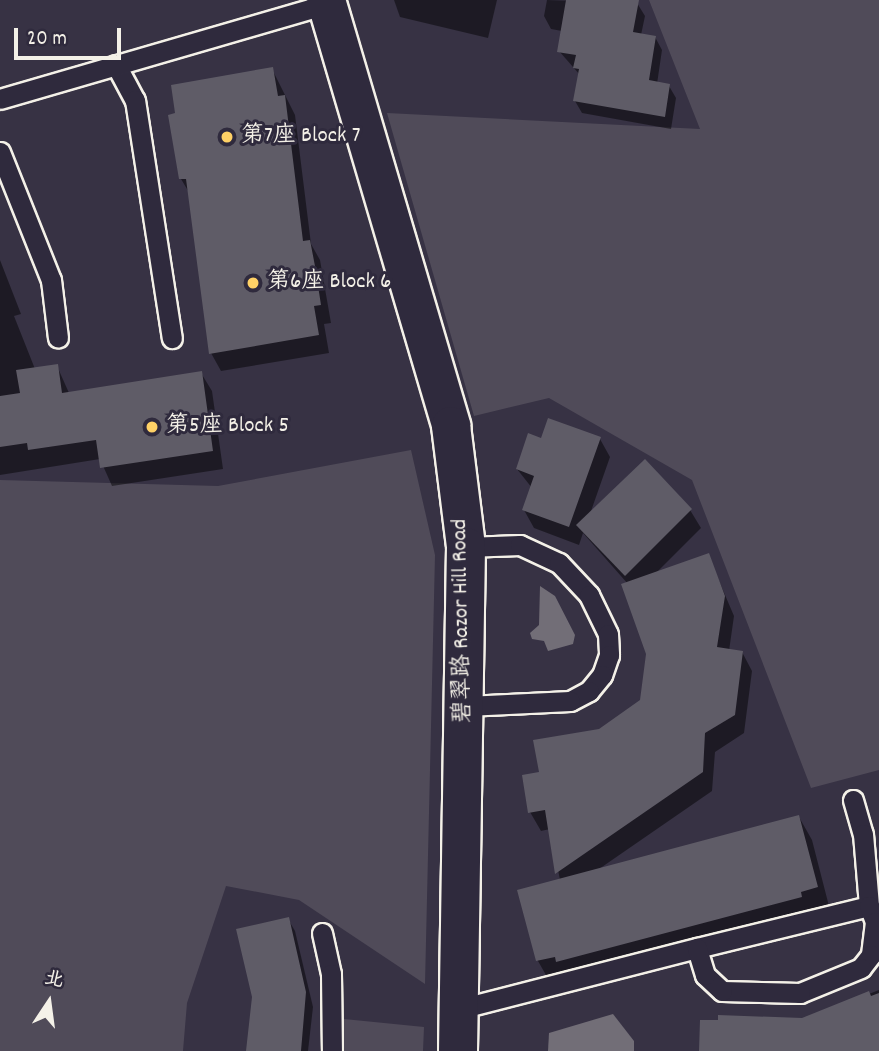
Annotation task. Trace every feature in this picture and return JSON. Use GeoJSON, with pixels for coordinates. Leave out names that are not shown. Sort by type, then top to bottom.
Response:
{"type":"FeatureCollection","features":[{"type":"Feature","properties":{"kind":"street","name":"碧翠路 Razor Hill Road"},"geometry":{"type":"LineString","coordinates":[[327,2],[451,426],[466,547],[466,706],[458,1051]]}},
{"type":"Feature","properties":{"kind":"lane"},"geometry":{"type":"LineString","coordinates":[[0,99],[327,2]]}},
{"type":"Feature","properties":{"kind":"lane"},"geometry":{"type":"LineString","coordinates":[[116,65],[135,100],[172,338]]}},
{"type":"Feature","properties":{"kind":"lane"},"geometry":{"type":"LineString","coordinates":[[2,164],[51,281],[58,338]]}},
{"type":"Feature","properties":{"kind":"lane"},"geometry":{"type":"LineString","coordinates":[[466,547],[520,545],[559,563],[577,577],[595,604],[608,634],[609,654],[602,675],[589,691],[570,701],[466,706]]}},
{"type":"Feature","properties":{"kind":"lane"},"geometry":{"type":"LineString","coordinates":[[697,948],[705,975],[722,991],[800,993],[862,968],[876,938],[869,905],[863,834],[853,800]]}},
{"type":"Feature","properties":{"kind":"lane"},"geometry":{"type":"LineString","coordinates":[[459,1009],[869,905]]}},
{"type":"Feature","properties":{"kind":"lane"},"geometry":{"type":"LineString","coordinates":[[322,933],[331,974],[331,1051]]}},
{"type":"Feature","properties":{"kind":"shaded area"},"geometry":{"type":"Polygon","coordinates":[[[649,0],[879,0],[879,770],[811,788],[692,480],[549,398],[474,416],[387,113],[700,129],[649,0]]]}},
{"type":"Feature","properties":{"kind":"shaded area"},"geometry":{"type":"Polygon","coordinates":[[[411,450],[435,555],[425,984],[299,900],[226,886],[187,1003],[183,1051],[0,1051],[0,480],[218,486],[411,450]]]}},
{"type":"Feature","properties":{"kind":"shaded area"},"geometry":{"type":"Polygon","coordinates":[[[540,586],[555,596],[575,635],[573,644],[548,651],[544,641],[532,639],[530,633],[539,625],[540,586]]]}},
{"type":"Feature","properties":{"kind":"shaded area"},"geometry":{"type":"Polygon","coordinates":[[[613,1014],[634,1041],[634,1051],[548,1051],[549,1033],[613,1014]]]}},
{"type":"Feature","properties":{"kind":"shaded area"},"geometry":{"type":"Polygon","coordinates":[[[344,1019],[424,1027],[423,1051],[342,1051],[344,1019]]]}},
{"type":"Feature","properties":{"kind":"building"},"geometry":{"type":"Polygon","coordinates":[[[566,0],[639,0],[633,32],[656,36],[649,80],[670,84],[665,117],[573,101],[579,69],[573,68],[576,55],[557,52],[566,0]]]}},
{"type":"Feature","properties":{"kind":"building"},"geometry":{"type":"Polygon","coordinates":[[[273,67],[278,96],[285,95],[303,241],[310,240],[315,266],[321,305],[314,306],[319,335],[209,354],[186,179],[179,179],[168,115],[175,113],[171,85],[273,67]]]}},
{"type":"Feature","properties":{"kind":"building"},"geometry":{"type":"Polygon","coordinates":[[[58,364],[62,393],[202,371],[213,451],[100,468],[96,440],[28,450],[27,443],[0,447],[0,396],[20,393],[16,370],[58,364]]]}},
{"type":"Feature","properties":{"kind":"building"},"geometry":{"type":"Polygon","coordinates":[[[548,418],[601,437],[569,527],[522,510],[534,476],[516,469],[528,433],[541,438],[548,418]]]}},
{"type":"Feature","properties":{"kind":"building"},"geometry":{"type":"Polygon","coordinates":[[[645,459],[692,509],[625,576],[576,525],[645,459]]]}},
{"type":"Feature","properties":{"kind":"building"},"geometry":{"type":"Polygon","coordinates":[[[709,553],[725,596],[717,647],[743,651],[735,715],[705,733],[703,772],[555,874],[545,810],[528,813],[522,775],[539,772],[533,740],[599,729],[640,700],[646,654],[621,584],[709,553]]]}},
{"type":"Feature","properties":{"kind":"building"},"geometry":{"type":"Polygon","coordinates":[[[799,815],[818,887],[801,892],[802,897],[556,962],[555,957],[536,961],[517,890],[799,815]]]}},
{"type":"Feature","properties":{"kind":"building"},"geometry":{"type":"Polygon","coordinates":[[[289,917],[306,992],[301,1051],[246,1051],[252,997],[236,929],[289,917]]]}},
{"type":"Feature","properties":{"kind":"building"},"geometry":{"type":"Polygon","coordinates":[[[869,991],[871,996],[879,993],[879,1051],[699,1051],[700,1020],[718,1020],[718,1015],[802,1018],[869,991]]]}},
{"type":"Feature","properties":{"kind":"place","name":"第7座 Block 7"},"geometry":{"type":"Point","coordinates":[227,137]}},
{"type":"Feature","properties":{"kind":"place","name":"第6座 Block 6"},"geometry":{"type":"Point","coordinates":[253,283]}},
{"type":"Feature","properties":{"kind":"place","name":"第5座 Block 5"},"geometry":{"type":"Point","coordinates":[152,427]}}]}
